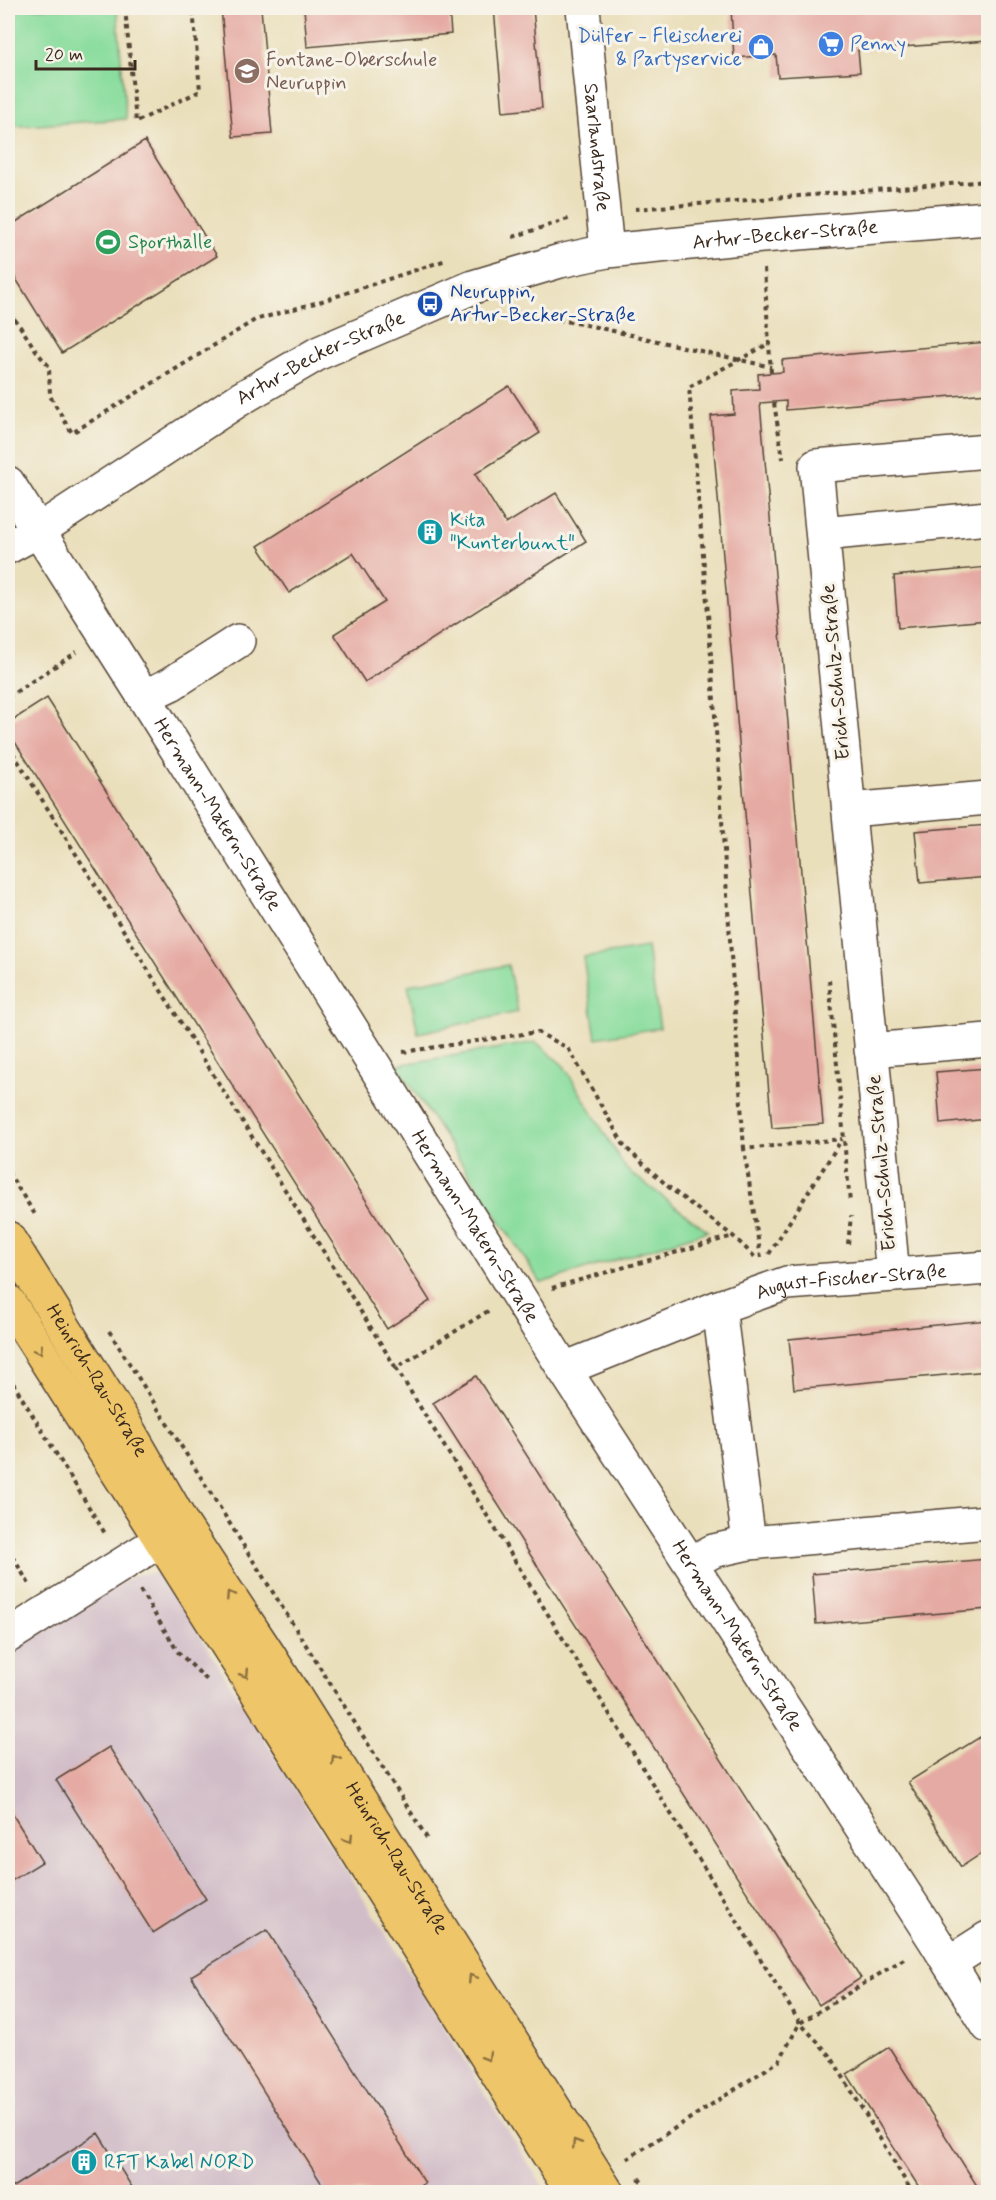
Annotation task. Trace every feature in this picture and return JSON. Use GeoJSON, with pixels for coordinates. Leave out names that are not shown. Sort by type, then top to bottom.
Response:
{"type":"FeatureCollection","features":[{"type":"Feature","properties":{"kind":"main road","name":"Heinrich-Rau-Straße"},"geometry":{"type":"LineString","coordinates":[[8,1238],[123,1421],[172,1532],[572,2193]]}},
{"type":"Feature","properties":{"kind":"main road","name":"Heinrich-Rau-Straße"},"geometry":{"type":"LineString","coordinates":[[8,1301],[172,1532],[268,1654],[607,2193]]}},
{"type":"Feature","properties":{"kind":"street","name":"Saarlandstraße"},"geometry":{"type":"LineString","coordinates":[[583,8],[606,251]]}},
{"type":"Feature","properties":{"kind":"street","name":"Artur-Becker-Straße"},"geometry":{"type":"LineString","coordinates":[[8,547],[38,531],[240,399],[319,353],[472,287],[560,261],[606,251],[988,218]]}},
{"type":"Feature","properties":{"kind":"street","name":"Erich-Schulz-Straße"},"geometry":{"type":"LineString","coordinates":[[893,1275],[816,466],[988,450]]}},
{"type":"Feature","properties":{"kind":"street","name":"Hermann-Matern-Straße"},"geometry":{"type":"LineString","coordinates":[[8,483],[370,1057],[531,1291],[564,1369],[942,1951],[988,2026]]}},
{"type":"Feature","properties":{"kind":"street"},"geometry":{"type":"LineString","coordinates":[[823,534],[988,518]]}},
{"type":"Feature","properties":{"kind":"street"},"geometry":{"type":"LineString","coordinates":[[144,697],[171,684],[238,642]]}},
{"type":"Feature","properties":{"kind":"street"},"geometry":{"type":"LineString","coordinates":[[849,810],[988,798]]}},
{"type":"Feature","properties":{"kind":"street","name":"Erich-Schulz-Straße"},"geometry":{"type":"LineString","coordinates":[[872,1050],[988,1040]]}},
{"type":"Feature","properties":{"kind":"street","name":"August-Fischer-Straße"},"geometry":{"type":"LineString","coordinates":[[564,1369],[719,1307],[787,1283],[988,1268]]}},
{"type":"Feature","properties":{"kind":"street"},"geometry":{"type":"LineString","coordinates":[[719,1307],[749,1543]]}},
{"type":"Feature","properties":{"kind":"street"},"geometry":{"type":"LineString","coordinates":[[691,1563],[713,1551],[749,1543],[988,1522]]}},
{"type":"Feature","properties":{"kind":"street"},"geometry":{"type":"LineString","coordinates":[[8,1636],[172,1532]]}},
{"type":"Feature","properties":{"kind":"street"},"geometry":{"type":"LineString","coordinates":[[942,1951],[988,1938]]}},
{"type":"Feature","properties":{"kind":"path"},"geometry":{"type":"LineString","coordinates":[[125,8],[136,122],[200,91],[193,8]]}},
{"type":"Feature","properties":{"kind":"path"},"geometry":{"type":"LineString","coordinates":[[510,310],[591,326],[771,370],[764,262]]}},
{"type":"Feature","properties":{"kind":"path"},"geometry":{"type":"LineString","coordinates":[[8,312],[27,334],[37,354],[48,366],[50,396],[63,420]]}},
{"type":"Feature","properties":{"kind":"path"},"geometry":{"type":"LineString","coordinates":[[762,1264],[744,1149],[709,626],[689,387],[770,343]]}},
{"type":"Feature","properties":{"kind":"path"},"geometry":{"type":"LineString","coordinates":[[774,403],[784,468]]}},
{"type":"Feature","properties":{"kind":"path"},"geometry":{"type":"LineString","coordinates":[[8,697],[105,634]]}},
{"type":"Feature","properties":{"kind":"path"},"geometry":{"type":"LineString","coordinates":[[8,745],[800,2023],[830,2055],[912,2193]]}},
{"type":"Feature","properties":{"kind":"path"},"geometry":{"type":"LineString","coordinates":[[370,1057],[537,1032],[568,1048],[625,1147],[671,1189],[733,1236],[762,1264]]}},
{"type":"Feature","properties":{"kind":"path"},"geometry":{"type":"LineString","coordinates":[[744,1149],[842,1139]]}},
{"type":"Feature","properties":{"kind":"path"},"geometry":{"type":"LineString","coordinates":[[842,1139],[852,1217],[849,1243],[844,1248]]}},
{"type":"Feature","properties":{"kind":"path"},"geometry":{"type":"LineString","coordinates":[[762,1264],[842,1139]]}},
{"type":"Feature","properties":{"kind":"path"},"geometry":{"type":"LineString","coordinates":[[8,1172],[39,1222]]}},
{"type":"Feature","properties":{"kind":"path"},"geometry":{"type":"LineString","coordinates":[[396,1368],[531,1291],[733,1236]]}},
{"type":"Feature","properties":{"kind":"path"},"geometry":{"type":"LineString","coordinates":[[103,1322],[427,1839]]}},
{"type":"Feature","properties":{"kind":"path"},"geometry":{"type":"LineString","coordinates":[[8,1549],[35,1593]]}},
{"type":"Feature","properties":{"kind":"path"},"geometry":{"type":"LineString","coordinates":[[627,2159],[779,2061],[800,2023],[942,1951]]}},
{"type":"Feature","properties":{"kind":"path"},"geometry":{"type":"LineString","coordinates":[[622,2150],[633,2168]]}},
{"type":"Feature","properties":{"kind":"path"},"geometry":{"type":"LineString","coordinates":[[638,2176],[648,2193]]}},
{"type":"Feature","properties":{"kind":"shaded area"},"geometry":{"type":"Polygon","coordinates":[[[161,1573],[546,2192],[8,2192],[8,1636],[138,1574],[161,1573]]]}},
{"type":"Feature","properties":{"kind":"green space"},"geometry":{"type":"Polygon","coordinates":[[[8,8],[117,8],[126,119],[8,127],[8,8]]]}},
{"type":"Feature","properties":{"kind":"green space"},"geometry":{"type":"Polygon","coordinates":[[[647,947],[660,1028],[596,1038],[583,957],[647,947]]]}},
{"type":"Feature","properties":{"kind":"green space"},"geometry":{"type":"Polygon","coordinates":[[[508,965],[518,1012],[418,1033],[408,985],[508,965]]]}},
{"type":"Feature","properties":{"kind":"green space"},"geometry":{"type":"Polygon","coordinates":[[[536,1042],[564,1066],[626,1169],[708,1231],[541,1283],[397,1065],[536,1042]]]}},
{"type":"Feature","properties":{"kind":"building","name":"Fontane-Oberschule Neuruppin"},"geometry":{"type":"Polygon","coordinates":[[[221,8],[261,8],[272,134],[233,137],[221,8]]]}},
{"type":"Feature","properties":{"kind":"building","name":"Fontane-Oberschule Neuruppin"},"geometry":{"type":"Polygon","coordinates":[[[304,8],[449,8],[451,34],[307,47],[304,8]]]}},
{"type":"Feature","properties":{"kind":"building"},"geometry":{"type":"Polygon","coordinates":[[[494,8],[533,8],[542,108],[503,112],[494,8]]]}},
{"type":"Feature","properties":{"kind":"building"},"geometry":{"type":"Polygon","coordinates":[[[731,8],[988,8],[988,41],[858,50],[860,72],[778,77],[776,55],[734,58],[731,8]]]}},
{"type":"Feature","properties":{"kind":"building","name":"Sporthalle"},"geometry":{"type":"Polygon","coordinates":[[[145,141],[217,256],[62,353],[8,266],[8,227],[145,141]]]}},
{"type":"Feature","properties":{"kind":"building"},"geometry":{"type":"Polygon","coordinates":[[[988,342],[988,393],[786,410],[786,401],[760,403],[823,1124],[772,1128],[711,416],[734,414],[733,391],[759,389],[758,374],[783,372],[782,360],[988,342]]]}},
{"type":"Feature","properties":{"kind":"building","name":"Kita \"Kunterbunt\""},"geometry":{"type":"Polygon","coordinates":[[[509,386],[540,433],[475,474],[506,524],[556,493],[586,541],[365,682],[334,634],[385,602],[353,553],[289,593],[258,546],[509,386]]]}},
{"type":"Feature","properties":{"kind":"building"},"geometry":{"type":"Polygon","coordinates":[[[988,567],[988,620],[898,628],[894,576],[988,567]]]}},
{"type":"Feature","properties":{"kind":"building"},"geometry":{"type":"Polygon","coordinates":[[[47,698],[430,1301],[387,1329],[8,731],[8,723],[47,698]]]}},
{"type":"Feature","properties":{"kind":"building"},"geometry":{"type":"Polygon","coordinates":[[[988,825],[988,877],[920,883],[915,831],[988,825]]]}},
{"type":"Feature","properties":{"kind":"building"},"geometry":{"type":"Polygon","coordinates":[[[988,1068],[988,1119],[940,1124],[936,1072],[988,1068]]]}},
{"type":"Feature","properties":{"kind":"building"},"geometry":{"type":"Polygon","coordinates":[[[988,1320],[988,1371],[794,1389],[789,1339],[988,1320]]]}},
{"type":"Feature","properties":{"kind":"building"},"geometry":{"type":"Polygon","coordinates":[[[476,1376],[861,1978],[819,2005],[433,1403],[476,1376]]]}},
{"type":"Feature","properties":{"kind":"building"},"geometry":{"type":"Polygon","coordinates":[[[988,1559],[988,1609],[816,1624],[812,1574],[988,1559]]]}},
{"type":"Feature","properties":{"kind":"building"},"geometry":{"type":"Polygon","coordinates":[[[988,1732],[988,1849],[961,1867],[908,1782],[988,1732]]]}},
{"type":"Feature","properties":{"kind":"building"},"geometry":{"type":"Polygon","coordinates":[[[109,1747],[206,1899],[153,1933],[56,1780],[109,1747]]]}},
{"type":"Feature","properties":{"kind":"building"},"geometry":{"type":"Polygon","coordinates":[[[8,1807],[42,1862],[8,1883],[8,1807]]]}},
{"type":"Feature","properties":{"kind":"building"},"geometry":{"type":"Polygon","coordinates":[[[267,1930],[425,2183],[410,2192],[327,2192],[191,1976],[267,1930]]]}},
{"type":"Feature","properties":{"kind":"building"},"geometry":{"type":"Polygon","coordinates":[[[889,2047],[981,2192],[922,2192],[847,2074],[889,2047]]]}},
{"type":"Feature","properties":{"kind":"building","name":"RFT Kabel NORD"},"geometry":{"type":"Polygon","coordinates":[[[98,2133],[135,2192],[8,2192],[8,2190],[98,2133]]]}},
{"type":"Feature","properties":{"kind":"place","name":"Penny"},"geometry":{"type":"Point","coordinates":[831,44]}},
{"type":"Feature","properties":{"kind":"place","name":"Dülfer - Fleischerei & Partyservice"},"geometry":{"type":"Point","coordinates":[761,47]}},
{"type":"Feature","properties":{"kind":"place","name":"Fontane-Oberschule Neuruppin"},"geometry":{"type":"Point","coordinates":[247,71]}},
{"type":"Feature","properties":{"kind":"place","name":"Sporthalle"},"geometry":{"type":"Point","coordinates":[108,242]}},
{"type":"Feature","properties":{"kind":"place","name":"Neuruppin, Artur-Becker-Straße"},"geometry":{"type":"Point","coordinates":[430,304]}},
{"type":"Feature","properties":{"kind":"place","name":"Kita \"Kunterbunt\""},"geometry":{"type":"Point","coordinates":[430,532]}},
{"type":"Feature","properties":{"kind":"place","name":"RFT Kabel NORD"},"geometry":{"type":"Point","coordinates":[84,2162]}}]}
